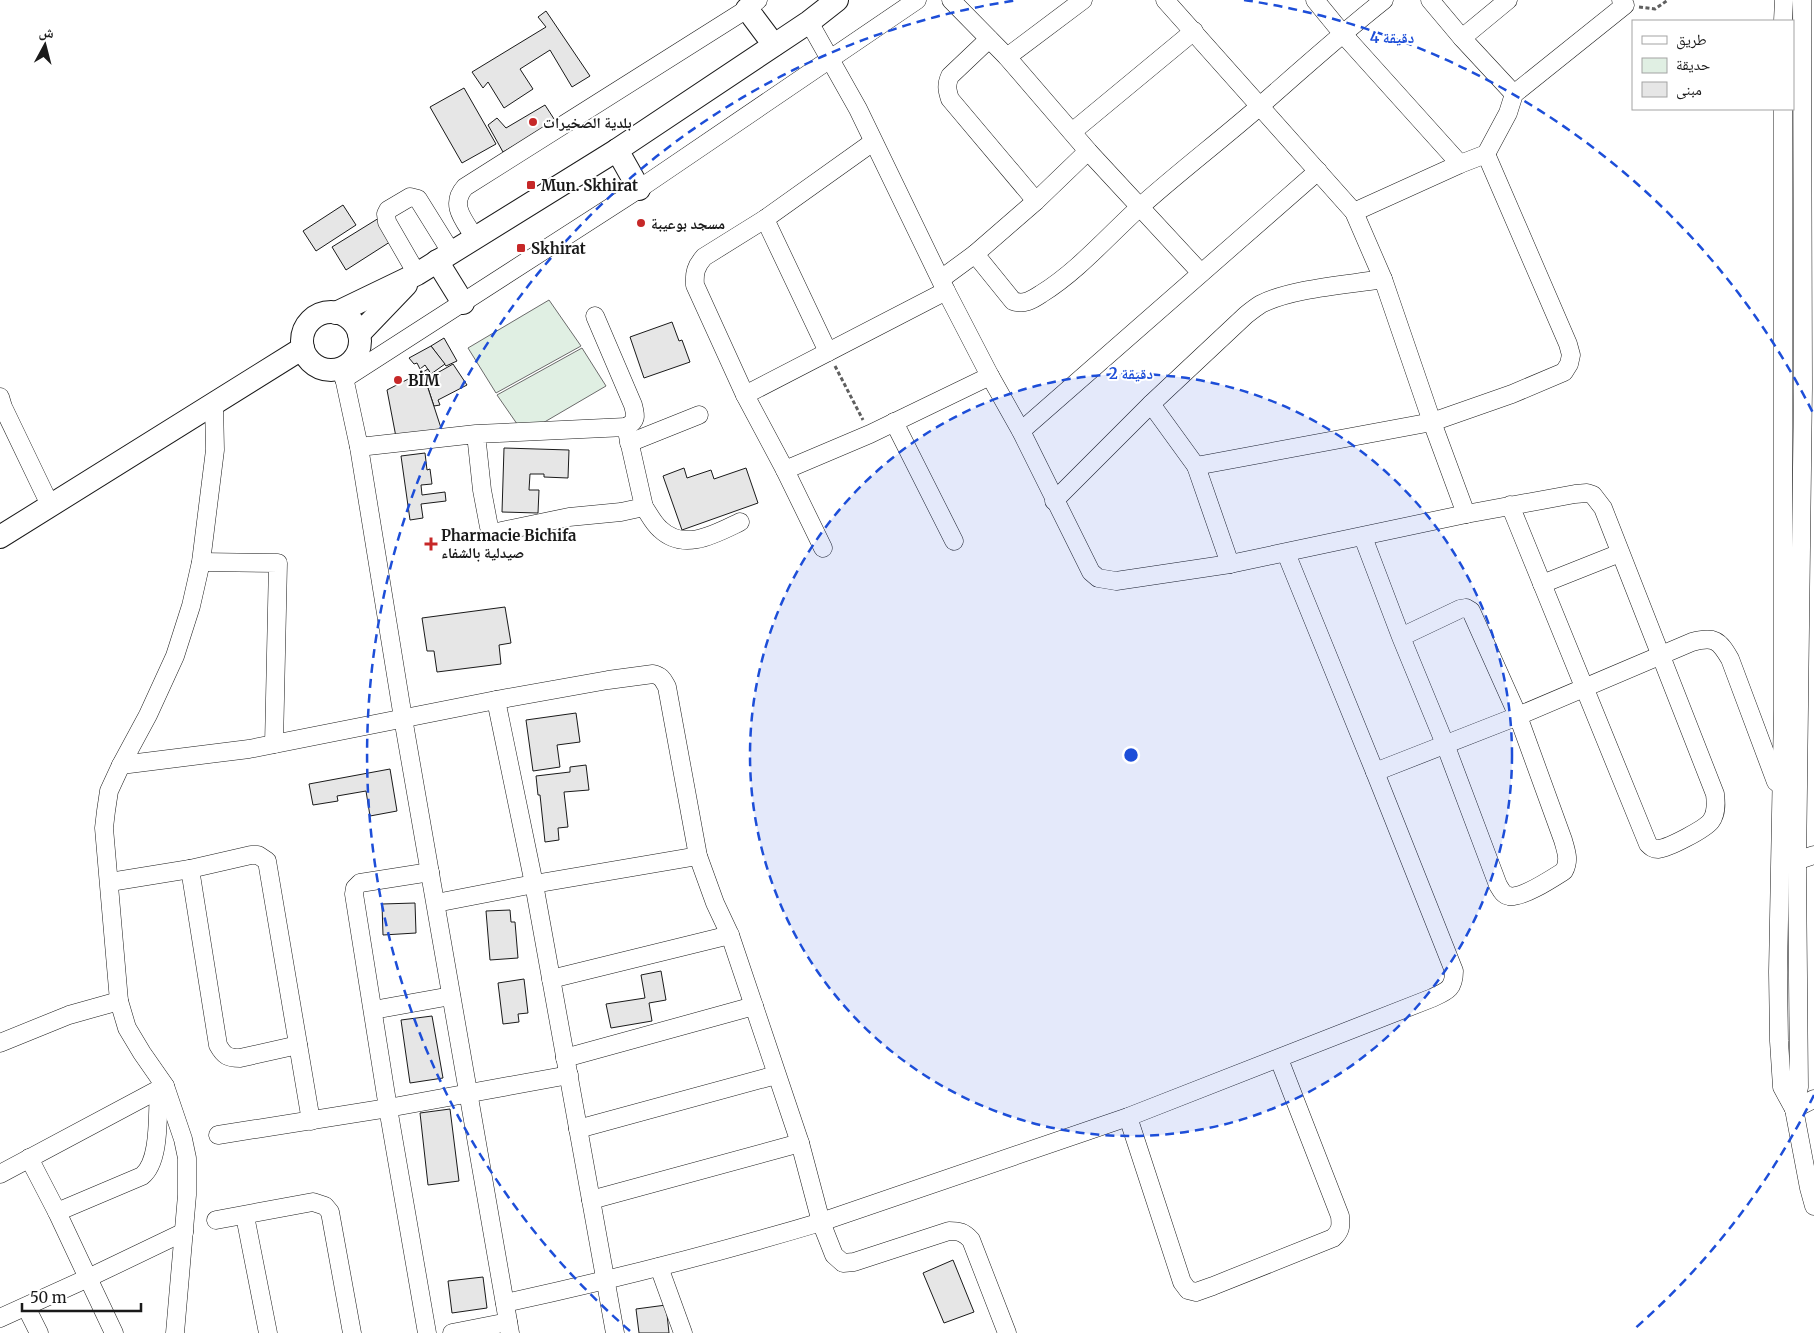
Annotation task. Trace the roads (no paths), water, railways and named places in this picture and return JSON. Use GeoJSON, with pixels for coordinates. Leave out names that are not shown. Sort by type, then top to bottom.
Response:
{"type":"FeatureCollection","features":[{"type":"Feature","properties":{"kind":"main road"},"geometry":{"type":"LineString","coordinates":[[336,313],[350,321],[359,334],[360,342],[354,358],[343,373],[318,367],[311,362],[303,348],[304,332],[313,319],[328,313],[336,313],[417,274],[617,150],[809,22],[837,0]]}},
{"type":"Feature","properties":{"kind":"main road"},"geometry":{"type":"LineString","coordinates":[[753,4],[774,45]]}},
{"type":"Feature","properties":{"kind":"main road"},"geometry":{"type":"LineString","coordinates":[[617,150],[639,189]]}},
{"type":"Feature","properties":{"kind":"main road"},"geometry":{"type":"LineString","coordinates":[[444,257],[462,303]]}},
{"type":"Feature","properties":{"kind":"main road"},"geometry":{"type":"LineString","coordinates":[[359,334],[417,274]]}},
{"type":"Feature","properties":{"kind":"main road"},"geometry":{"type":"LineString","coordinates":[[0,537],[303,348]]}},
{"type":"Feature","properties":{"kind":"street"},"geometry":{"type":"LineString","coordinates":[[452,1333],[509,1327],[403,718],[360,447],[343,373],[462,303],[639,189],[916,0]]}},
{"type":"Feature","properties":{"kind":"street"},"geometry":{"type":"LineString","coordinates":[[951,0],[1007,57],[1088,151],[1201,273]]}},
{"type":"Feature","properties":{"kind":"street"},"geometry":{"type":"LineString","coordinates":[[1007,57],[1083,0]]}},
{"type":"Feature","properties":{"kind":"street"},"geometry":{"type":"LineString","coordinates":[[1165,0],[1354,212],[1383,279],[1466,514]]}},
{"type":"Feature","properties":{"kind":"street"},"geometry":{"type":"LineString","coordinates":[[1315,0],[1342,33],[1460,164]]}},
{"type":"Feature","properties":{"kind":"street"},"geometry":{"type":"LineString","coordinates":[[975,254],[1013,301],[1020,304],[1030,301],[1043,293],[1086,258],[1140,207],[1260,106],[1342,33],[1384,0]]}},
{"type":"Feature","properties":{"kind":"street"},"geometry":{"type":"LineString","coordinates":[[1430,0],[1514,94]]}},
{"type":"Feature","properties":{"kind":"street"},"geometry":{"type":"LineString","coordinates":[[1462,38],[1508,0]]}},
{"type":"Feature","properties":{"kind":"street"},"geometry":{"type":"LineString","coordinates":[[1783,20],[1784,0]]}},
{"type":"Feature","properties":{"kind":"street"},"geometry":{"type":"LineString","coordinates":[[1794,1109],[1800,1087],[1797,861],[1808,49],[1802,0]]}},
{"type":"Feature","properties":{"kind":"street"},"geometry":{"type":"LineString","coordinates":[[1354,212],[1486,154],[1508,113],[1514,94],[1623,3]]}},
{"type":"Feature","properties":{"kind":"street"},"geometry":{"type":"LineString","coordinates":[[474,238],[458,210],[457,200],[465,187],[753,4]]}},
{"type":"Feature","properties":{"kind":"street"},"geometry":{"type":"LineString","coordinates":[[809,22],[831,59],[943,285],[1021,431],[1091,572],[1098,578],[1116,581],[1230,564],[1286,554],[1510,505],[1575,494],[1586,493],[1593,495],[1603,508],[1715,794],[1715,812],[1709,824],[1661,849],[1653,848],[1648,844],[1510,505]]}},
{"type":"Feature","properties":{"kind":"street"},"geometry":{"type":"LineString","coordinates":[[1072,132],[1194,31]]}},
{"type":"Feature","properties":{"kind":"street"},"geometry":{"type":"LineString","coordinates":[[989,39],[950,76],[946,83],[947,90],[950,99],[1036,201]]}},
{"type":"Feature","properties":{"kind":"street"},"geometry":{"type":"LineString","coordinates":[[1783,110],[1783,710],[1779,866],[1779,1041],[1782,1087],[1794,1109],[1814,1206]]}},
{"type":"Feature","properties":{"kind":"street"},"geometry":{"type":"LineString","coordinates":[[823,548],[786,470],[745,395],[694,285],[694,274],[704,257],[765,219],[873,142]]}},
{"type":"Feature","properties":{"kind":"street"},"geometry":{"type":"LineString","coordinates":[[745,395],[828,352],[943,285],[1088,151]]}},
{"type":"Feature","properties":{"kind":"street"},"geometry":{"type":"LineString","coordinates":[[1196,466],[1432,422],[1512,394],[1564,372],[1569,364],[1571,355],[1568,344],[1486,154]]}},
{"type":"Feature","properties":{"kind":"street"},"geometry":{"type":"LineString","coordinates":[[1021,431],[1318,170]]}},
{"type":"Feature","properties":{"kind":"street"},"geometry":{"type":"LineString","coordinates":[[417,274],[387,222],[386,214],[388,210],[410,197],[418,199],[444,257]]}},
{"type":"Feature","properties":{"kind":"street"},"geometry":{"type":"LineString","coordinates":[[765,219],[828,352]]}},
{"type":"Feature","properties":{"kind":"street"},"geometry":{"type":"LineString","coordinates":[[1054,500],[1150,404],[1259,305],[1273,299],[1302,292],[1383,279]]}},
{"type":"Feature","properties":{"kind":"street"},"geometry":{"type":"LineString","coordinates":[[595,316],[633,404],[636,416],[627,435],[644,507],[658,528],[682,540],[693,540],[709,536],[740,522]]}},
{"type":"Feature","properties":{"kind":"street"},"geometry":{"type":"LineString","coordinates":[[786,470],[870,434],[990,376]]}},
{"type":"Feature","properties":{"kind":"street"},"geometry":{"type":"LineString","coordinates":[[0,397],[50,505]]}},
{"type":"Feature","properties":{"kind":"street"},"geometry":{"type":"LineString","coordinates":[[174,1333],[187,1195],[187,1158],[183,1139],[162,1088],[127,1028],[119,1001],[104,828],[109,791],[148,715],[175,656],[190,606],[201,562],[215,450],[214,403]]}},
{"type":"Feature","properties":{"kind":"street"},"geometry":{"type":"LineString","coordinates":[[1150,404],[1196,466],[1230,564]]}},
{"type":"Feature","properties":{"kind":"street"},"geometry":{"type":"LineString","coordinates":[[360,447],[476,434],[627,435],[699,415]]}},
{"type":"Feature","properties":{"kind":"street"},"geometry":{"type":"LineString","coordinates":[[894,422],[954,541]]}},
{"type":"Feature","properties":{"kind":"street"},"geometry":{"type":"LineString","coordinates":[[476,434],[488,527],[493,531],[497,532],[569,517],[621,512],[644,507]]}},
{"type":"Feature","properties":{"kind":"street"},"geometry":{"type":"LineString","coordinates":[[1363,537],[1401,637],[1445,744],[1498,885],[1502,892],[1509,896],[1518,896],[1564,871],[1567,864],[1567,855],[1563,840],[1518,716],[1471,611],[1466,608],[1460,609],[1401,637]]}},
{"type":"Feature","properties":{"kind":"street"},"geometry":{"type":"LineString","coordinates":[[1542,584],[1620,553]]}},
{"type":"Feature","properties":{"kind":"street"},"geometry":{"type":"LineString","coordinates":[[505,1303],[605,1281],[744,1245],[822,1222],[1128,1117],[1432,998],[1449,989],[1454,980],[1454,971],[1286,554]]}},
{"type":"Feature","properties":{"kind":"street"},"geometry":{"type":"LineString","coordinates":[[201,562],[278,563],[274,744]]}},
{"type":"Feature","properties":{"kind":"street"},"geometry":{"type":"LineString","coordinates":[[1375,772],[1518,716],[1704,639],[1714,640],[1722,646],[1730,659],[1769,759],[1780,794]]}},
{"type":"Feature","properties":{"kind":"street"},"geometry":{"type":"LineString","coordinates":[[121,765],[274,744],[496,700],[608,680],[659,675],[667,687],[698,856],[715,903],[730,935],[800,1143],[822,1222],[834,1255],[843,1263],[854,1262],[948,1231],[966,1234],[971,1240],[1007,1333]]}},
{"type":"Feature","properties":{"kind":"street"},"geometry":{"type":"LineString","coordinates":[[496,700],[534,884],[615,1333]]}},
{"type":"Feature","properties":{"kind":"street"},"geometry":{"type":"LineString","coordinates":[[1779,866],[1814,854]]}},
{"type":"Feature","properties":{"kind":"street"},"geometry":{"type":"LineString","coordinates":[[110,882],[190,869],[251,855],[258,855],[267,861],[310,1120]]}},
{"type":"Feature","properties":{"kind":"street"},"geometry":{"type":"LineString","coordinates":[[436,903],[698,856]]}},
{"type":"Feature","properties":{"kind":"street"},"geometry":{"type":"LineString","coordinates":[[190,869],[218,1045],[223,1054],[230,1058],[240,1058],[298,1045]]}},
{"type":"Feature","properties":{"kind":"street"},"geometry":{"type":"LineString","coordinates":[[427,1333],[388,1108],[354,894],[355,888],[360,883],[430,872]]}},
{"type":"Feature","properties":{"kind":"street"},"geometry":{"type":"LineString","coordinates":[[551,979],[730,935]]}},
{"type":"Feature","properties":{"kind":"street"},"geometry":{"type":"LineString","coordinates":[[373,1010],[452,996]]}},
{"type":"Feature","properties":{"kind":"street"},"geometry":{"type":"LineString","coordinates":[[0,1042],[69,1015],[119,1001]]}},
{"type":"Feature","properties":{"kind":"street"},"geometry":{"type":"LineString","coordinates":[[565,1058],[754,1006]]}},
{"type":"Feature","properties":{"kind":"street"},"geometry":{"type":"LineString","coordinates":[[1128,1117],[1182,1282],[1188,1290],[1196,1292],[1213,1286],[1334,1238],[1339,1233],[1341,1227],[1340,1216],[1279,1059]]}},
{"type":"Feature","properties":{"kind":"street"},"geometry":{"type":"LineString","coordinates":[[218,1134],[388,1108],[569,1075]]}},
{"type":"Feature","properties":{"kind":"street"},"geometry":{"type":"LineString","coordinates":[[578,1129],[776,1076]]}},
{"type":"Feature","properties":{"kind":"street"},"geometry":{"type":"LineString","coordinates":[[0,1174],[162,1088]]}},
{"type":"Feature","properties":{"kind":"street"},"geometry":{"type":"LineString","coordinates":[[57,1212],[146,1172],[155,1154],[162,1088]]}},
{"type":"Feature","properties":{"kind":"street"},"geometry":{"type":"LineString","coordinates":[[1794,1109],[1814,1098]]}},
{"type":"Feature","properties":{"kind":"street"},"geometry":{"type":"LineString","coordinates":[[591,1200],[800,1143]]}},
{"type":"Feature","properties":{"kind":"street"},"geometry":{"type":"LineString","coordinates":[[29,1158],[57,1212],[114,1333]]}},
{"type":"Feature","properties":{"kind":"street"},"geometry":{"type":"LineString","coordinates":[[216,1220],[313,1202],[324,1206],[330,1212],[352,1333]]}},
{"type":"Feature","properties":{"kind":"street"},"geometry":{"type":"LineString","coordinates":[[245,1216],[268,1333]]}},
{"type":"Feature","properties":{"kind":"street"},"geometry":{"type":"LineString","coordinates":[[0,1318],[184,1232]]}},
{"type":"Feature","properties":{"kind":"street"},"geometry":{"type":"LineString","coordinates":[[659,1267],[683,1333]]}},
{"type":"Feature","properties":{"kind":"street"},"geometry":{"type":"LineString","coordinates":[[26,1307],[39,1333]]}},
{"type":"Feature","properties":{"kind":"place","name":"بلدية الصخيرات"},"geometry":{"type":"Point","coordinates":[533,122]}},
{"type":"Feature","properties":{"kind":"place","name":"Mun. Skhirat"},"geometry":{"type":"Point","coordinates":[531,185]}},
{"type":"Feature","properties":{"kind":"place","name":"مسجد بوعيبة"},"geometry":{"type":"Point","coordinates":[641,223]}},
{"type":"Feature","properties":{"kind":"place","name":"Skhirat"},"geometry":{"type":"Point","coordinates":[521,248]}},
{"type":"Feature","properties":{"kind":"place","name":"BİM"},"geometry":{"type":"Point","coordinates":[398,380]}},
{"type":"Feature","properties":{"kind":"place","name":"Pharmacie Bichifa صيدلية بالشفاء"},"geometry":{"type":"Point","coordinates":[431,544]}}]}
